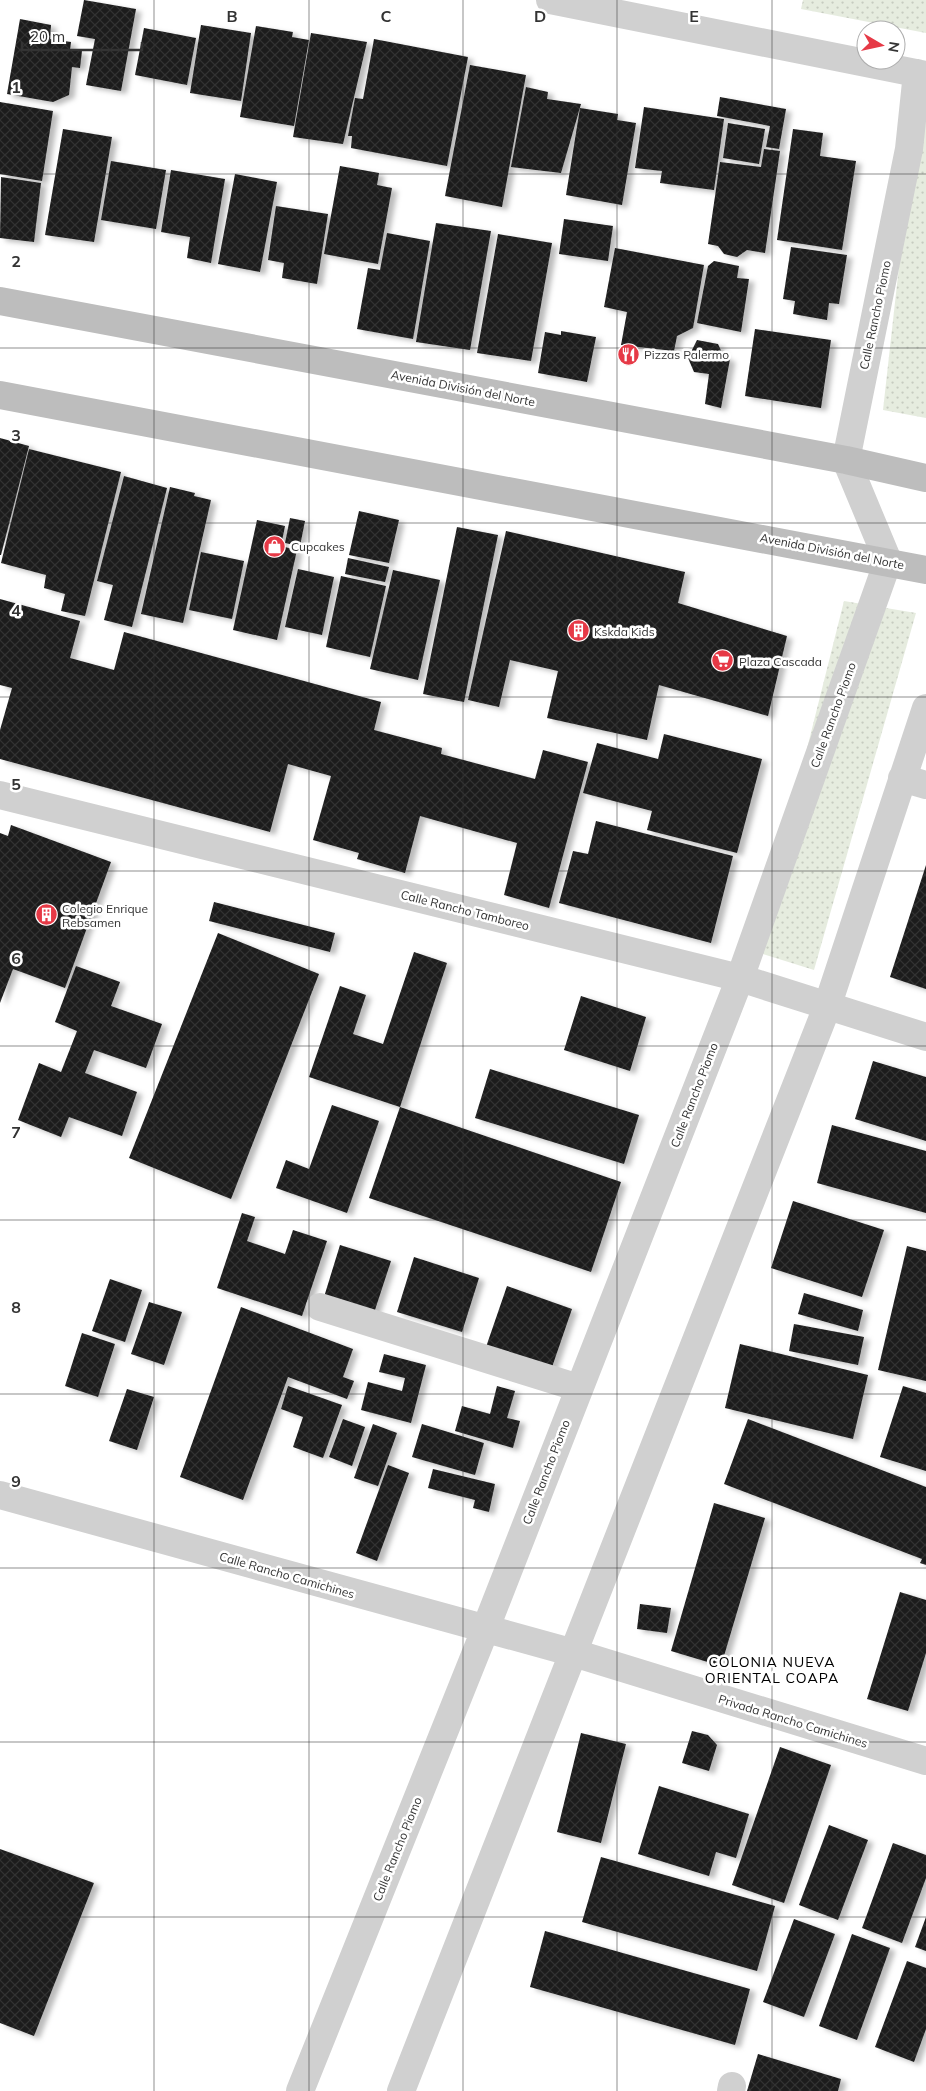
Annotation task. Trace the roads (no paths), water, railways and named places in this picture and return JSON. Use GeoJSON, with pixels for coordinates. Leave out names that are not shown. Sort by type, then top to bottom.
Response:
{"type":"FeatureCollection","features":[{"type":"Feature","properties":{"kind":"main road","name":"Avenida División del Norte"},"geometry":{"type":"LineString","coordinates":[[0,301],[846,460],[926,478]]}},
{"type":"Feature","properties":{"kind":"main road","name":"Avenida División del Norte"},"geometry":{"type":"LineString","coordinates":[[0,394],[888,561],[926,570]]}},
{"type":"Feature","properties":{"kind":"street"},"geometry":{"type":"LineString","coordinates":[[550,0],[922,74]]}},
{"type":"Feature","properties":{"kind":"street","name":"Calle Rancho Piomo"},"geometry":{"type":"LineString","coordinates":[[846,460],[909,150],[922,74]]}},
{"type":"Feature","properties":{"kind":"street"},"geometry":{"type":"LineString","coordinates":[[846,460],[888,561]]}},
{"type":"Feature","properties":{"kind":"street","name":"Calle Rancho Piomo"},"geometry":{"type":"LineString","coordinates":[[300,2091],[485,1630],[740,978],[888,561]]}},
{"type":"Feature","properties":{"kind":"street"},"geometry":{"type":"LineString","coordinates":[[401,2091],[914,782],[926,708]]}},
{"type":"Feature","properties":{"kind":"street","name":"Calle Rancho Tamboreo"},"geometry":{"type":"LineString","coordinates":[[0,794],[740,978],[926,1037]]}},
{"type":"Feature","properties":{"kind":"street"},"geometry":{"type":"LineString","coordinates":[[320,1307],[579,1388]]}},
{"type":"Feature","properties":{"kind":"street","name":"Calle Rancho Camichines"},"geometry":{"type":"LineString","coordinates":[[0,1495],[574,1653]]}},
{"type":"Feature","properties":{"kind":"street","name":"Privada Rancho Camichines"},"geometry":{"type":"LineString","coordinates":[[574,1653],[926,1761]]}},
{"type":"Feature","properties":{"kind":"place","name":"Pizzas Palermo"},"geometry":{"type":"Point","coordinates":[628,354]}},
{"type":"Feature","properties":{"kind":"place","name":"Cupcakes"},"geometry":{"type":"Point","coordinates":[275,546]}},
{"type":"Feature","properties":{"kind":"place","name":"Kskda Kids"},"geometry":{"type":"Point","coordinates":[578,631]}},
{"type":"Feature","properties":{"kind":"place","name":"Plaza Cascada"},"geometry":{"type":"Point","coordinates":[723,661]}},
{"type":"Feature","properties":{"kind":"place","name":"Colegio Enrique Rebsamen"},"geometry":{"type":"Point","coordinates":[46,915]}},
{"type":"Feature","properties":{"kind":"district","name":"COLONIA NUEVA ORIENTAL COAPA"},"geometry":{"type":"Point","coordinates":[772,1670]}}]}
